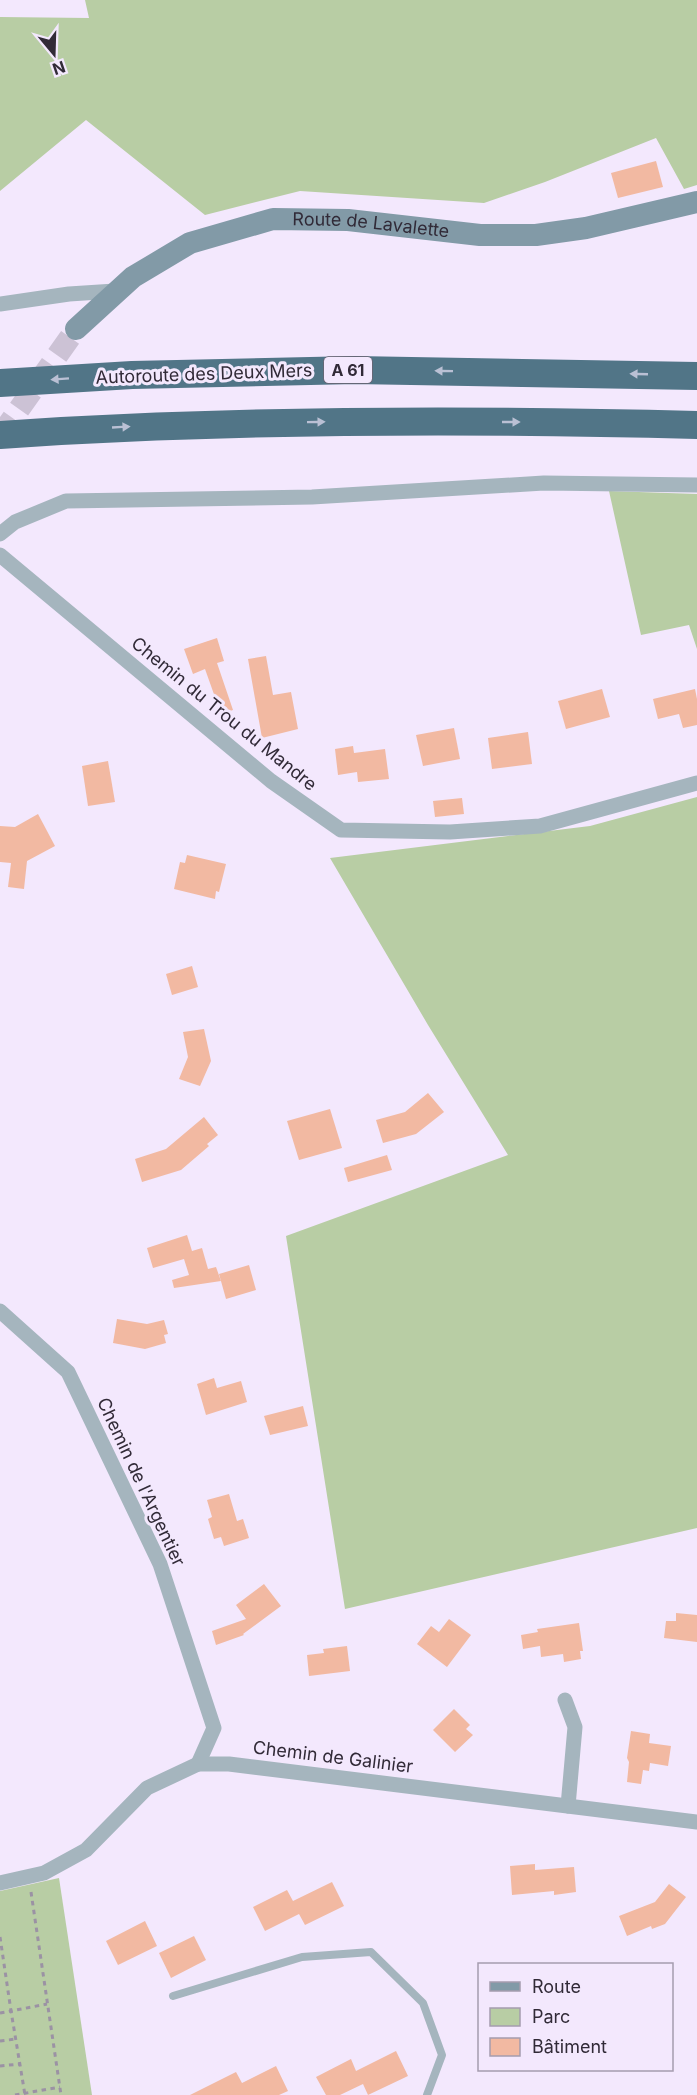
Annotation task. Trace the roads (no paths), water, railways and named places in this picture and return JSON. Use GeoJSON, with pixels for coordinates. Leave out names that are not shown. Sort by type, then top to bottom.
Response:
{"type":"FeatureCollection","features":[{"type":"Feature","properties":{"kind":"highway","name":"Autoroute des Deux Mers"},"geometry":{"type":"LineString","coordinates":[[0,383],[132,375],[355,370],[697,375]]}},
{"type":"Feature","properties":{"kind":"highway"},"geometry":{"type":"LineString","coordinates":[[0,435],[121,427],[352,421],[697,425]]}},
{"type":"Feature","properties":{"kind":"main road","name":"Route de Lavalette"},"geometry":{"type":"LineString","coordinates":[[76,329],[132,277],[190,243],[273,219],[348,220],[480,235],[536,236],[586,228],[697,202]]}},
{"type":"Feature","properties":{"kind":"street"},"geometry":{"type":"LineString","coordinates":[[0,304],[69,294],[115,291]]}},
{"type":"Feature","properties":{"kind":"street"},"geometry":{"type":"LineString","coordinates":[[0,534],[15,522],[66,501],[312,497],[544,483],[697,485]]}},
{"type":"Feature","properties":{"kind":"street","name":"Chemin du Trou du Mandre"},"geometry":{"type":"LineString","coordinates":[[0,555],[271,781],[341,830],[450,832],[540,826],[697,783]]}},
{"type":"Feature","properties":{"kind":"street","name":"Chemin de l'Argentier"},"geometry":{"type":"LineString","coordinates":[[0,1311],[68,1372],[160,1564],[214,1728],[198,1764]]}},
{"type":"Feature","properties":{"kind":"street"},"geometry":{"type":"LineString","coordinates":[[565,1700],[574,1727],[568,1806]]}},
{"type":"Feature","properties":{"kind":"street","name":"Chemin de Galinier"},"geometry":{"type":"LineString","coordinates":[[0,1883],[44,1873],[86,1850],[147,1788],[198,1764],[229,1764],[697,1822]]}},
{"type":"Feature","properties":{"kind":"lane"},"geometry":{"type":"LineString","coordinates":[[173,1996],[302,1957],[371,1952],[423,2003],[442,2055],[427,2095]]}},
{"type":"Feature","properties":{"kind":"tunnel"},"geometry":{"type":"LineString","coordinates":[[0,436],[76,329]]}}]}
